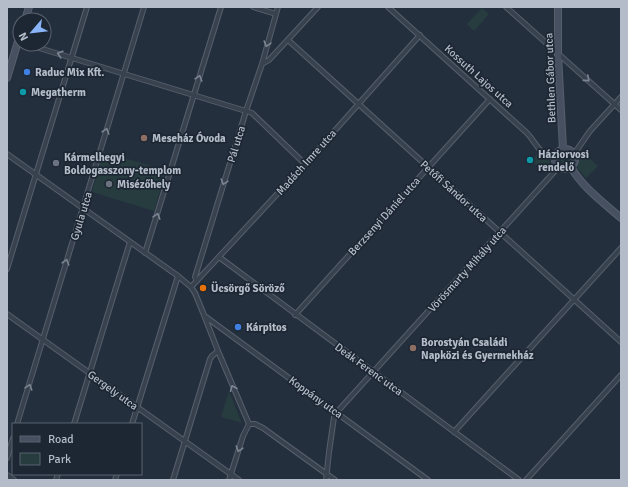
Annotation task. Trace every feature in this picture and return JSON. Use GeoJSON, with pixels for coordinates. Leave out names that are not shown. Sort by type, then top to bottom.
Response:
{"type":"FeatureCollection","features":[{"type":"Feature","properties":{"kind":"street"},"geometry":{"type":"LineString","coordinates":[[7,269],[87,7]]}},
{"type":"Feature","properties":{"kind":"street","name":"Gyula utca"},"geometry":{"type":"LineString","coordinates":[[17,423],[144,7]]}},
{"type":"Feature","properties":{"kind":"street"},"geometry":{"type":"LineString","coordinates":[[145,253],[221,7]]}},
{"type":"Feature","properties":{"kind":"street"},"geometry":{"type":"LineString","coordinates":[[253,7],[276,14]]}},
{"type":"Feature","properties":{"kind":"street","name":"Pál utca"},"geometry":{"type":"LineString","coordinates":[[197,281],[195,277],[262,64],[278,7]]}},
{"type":"Feature","properties":{"kind":"street"},"geometry":{"type":"LineString","coordinates":[[262,64],[269,60],[318,7]]}},
{"type":"Feature","properties":{"kind":"street","name":"Kossuth Lajos utca"},"geometry":{"type":"LineString","coordinates":[[388,7],[527,133],[539,150],[546,155],[555,158]]}},
{"type":"Feature","properties":{"kind":"street"},"geometry":{"type":"LineString","coordinates":[[506,7],[621,110]]}},
{"type":"Feature","properties":{"kind":"street","name":"Bethlen Gábor utca"},"geometry":{"type":"LineString","coordinates":[[558,7],[558,55],[563,149]]}},
{"type":"Feature","properties":{"kind":"street","name":"Madách Imre utca"},"geometry":{"type":"LineString","coordinates":[[191,287],[305,164],[420,35]]}},
{"type":"Feature","properties":{"kind":"street","name":"Petőfi Sándor utca"},"geometry":{"type":"LineString","coordinates":[[288,40],[621,342]]}},
{"type":"Feature","properties":{"kind":"street"},"geometry":{"type":"LineString","coordinates":[[7,78],[15,52]]}},
{"type":"Feature","properties":{"kind":"street"},"geometry":{"type":"LineString","coordinates":[[52,52],[252,113],[305,164]]}},
{"type":"Feature","properties":{"kind":"street"},"geometry":{"type":"LineString","coordinates":[[574,154],[590,131],[621,97]]}},
{"type":"Feature","properties":{"kind":"street","name":"Berzsenyi Dániel utca"},"geometry":{"type":"LineString","coordinates":[[295,315],[490,99]]}},
{"type":"Feature","properties":{"kind":"street"},"geometry":{"type":"LineString","coordinates":[[563,149],[569,149],[574,154],[575,162],[571,167],[565,168],[558,166],[555,158],[557,152],[563,149]]}},
{"type":"Feature","properties":{"kind":"street"},"geometry":{"type":"LineString","coordinates":[[7,154],[178,276],[191,287],[195,293],[218,352],[249,424],[243,436],[229,480]]}},
{"type":"Feature","properties":{"kind":"street","name":"Vörösmarty Mihály utca"},"geometry":{"type":"LineString","coordinates":[[337,412],[558,166]]}},
{"type":"Feature","properties":{"kind":"street"},"geometry":{"type":"LineString","coordinates":[[571,167],[583,184],[621,218]]}},
{"type":"Feature","properties":{"kind":"street"},"geometry":{"type":"LineString","coordinates":[[74,423],[130,242]]}},
{"type":"Feature","properties":{"kind":"street"},"geometry":{"type":"LineString","coordinates":[[454,432],[621,248]]}},
{"type":"Feature","properties":{"kind":"street","name":"Deák Ferenc utca"},"geometry":{"type":"LineString","coordinates":[[219,257],[295,315],[519,480]]}},
{"type":"Feature","properties":{"kind":"street"},"geometry":{"type":"LineString","coordinates":[[132,423],[178,276]]}},
{"type":"Feature","properties":{"kind":"street","name":"Gergely utca"},"geometry":{"type":"LineString","coordinates":[[7,314],[239,480]]}},
{"type":"Feature","properties":{"kind":"street","name":"Koppány utca"},"geometry":{"type":"LineString","coordinates":[[204,315],[428,480]]}},
{"type":"Feature","properties":{"kind":"street"},"geometry":{"type":"LineString","coordinates":[[173,480],[210,359],[218,352]]}},
{"type":"Feature","properties":{"kind":"street"},"geometry":{"type":"LineString","coordinates":[[526,480],[621,375]]}},
{"type":"Feature","properties":{"kind":"street"},"geometry":{"type":"LineString","coordinates":[[326,480],[334,417],[337,412]]}},
{"type":"Feature","properties":{"kind":"street"},"geometry":{"type":"LineString","coordinates":[[249,424],[255,424],[263,428],[335,480]]}},
{"type":"Feature","properties":{"kind":"street"},"geometry":{"type":"LineString","coordinates":[[7,458],[12,441]]}},
{"type":"Feature","properties":{"kind":"street"},"geometry":{"type":"LineString","coordinates":[[7,475],[14,480]]}},
{"type":"Feature","properties":{"kind":"green space"},"geometry":{"type":"Polygon","coordinates":[[[482,8],[489,14],[474,31],[467,24],[482,8]]]}},
{"type":"Feature","properties":{"kind":"green space"},"geometry":{"type":"Polygon","coordinates":[[[581,151],[598,166],[586,178],[577,168],[581,151]]]}},
{"type":"Feature","properties":{"kind":"green space"},"geometry":{"type":"Polygon","coordinates":[[[103,152],[166,170],[154,211],[92,192],[103,152]]]}},
{"type":"Feature","properties":{"kind":"green space"},"geometry":{"type":"Polygon","coordinates":[[[538,153],[553,165],[546,174],[532,161],[538,153]]]}},
{"type":"Feature","properties":{"kind":"green space"},"geometry":{"type":"Polygon","coordinates":[[[566,153],[570,155],[572,159],[570,163],[566,165],[562,163],[560,159],[562,155],[566,153]]]}},
{"type":"Feature","properties":{"kind":"green space"},"geometry":{"type":"Polygon","coordinates":[[[229,391],[241,421],[242,423],[221,417],[229,391]]]}},
{"type":"Feature","properties":{"kind":"place","name":"Raduc Mix Kft."},"geometry":{"type":"Point","coordinates":[27,72]}},
{"type":"Feature","properties":{"kind":"place","name":"Megatherm"},"geometry":{"type":"Point","coordinates":[23,92]}},
{"type":"Feature","properties":{"kind":"place","name":"Meseház Óvoda"},"geometry":{"type":"Point","coordinates":[144,138]}},
{"type":"Feature","properties":{"kind":"place","name":"Háziorvosi rendelő"},"geometry":{"type":"Point","coordinates":[530,160]}},
{"type":"Feature","properties":{"kind":"place","name":"Kármelhegyi Boldogasszony-templom"},"geometry":{"type":"Point","coordinates":[56,163]}},
{"type":"Feature","properties":{"kind":"place","name":"Misézőhely"},"geometry":{"type":"Point","coordinates":[109,184]}},
{"type":"Feature","properties":{"kind":"place","name":"Ücsörgő Söröző"},"geometry":{"type":"Point","coordinates":[203,288]}},
{"type":"Feature","properties":{"kind":"place","name":"Kárpitos"},"geometry":{"type":"Point","coordinates":[238,327]}},
{"type":"Feature","properties":{"kind":"place","name":"Borostyán Családi Napközi és Gyermekház"},"geometry":{"type":"Point","coordinates":[413,348]}}]}
